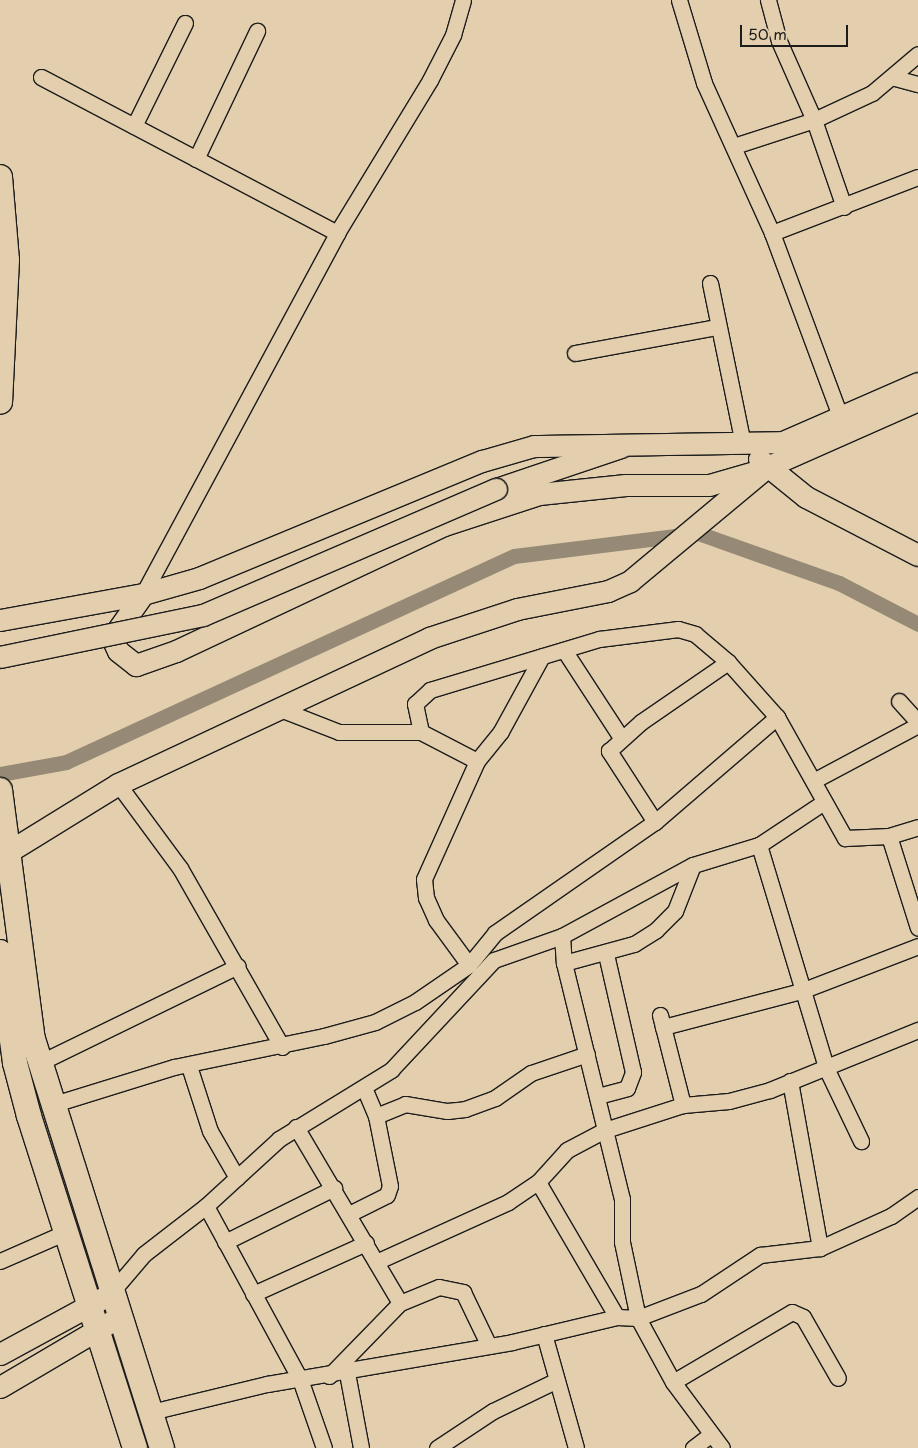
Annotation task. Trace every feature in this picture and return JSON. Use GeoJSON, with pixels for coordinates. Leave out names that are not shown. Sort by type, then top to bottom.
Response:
{"type":"FeatureCollection","features":[{"type":"Feature","properties":{"kind":"main road"},"geometry":{"type":"LineString","coordinates":[[0,177],[6,260],[0,402]]}},
{"type":"Feature","properties":{"kind":"main road"},"geometry":{"type":"LineString","coordinates":[[0,790],[7,844],[11,1023],[39,1063],[110,1294],[162,1448]]}},
{"type":"Feature","properties":{"kind":"main road"},"geometry":{"type":"LineString","coordinates":[[0,952],[28,1116],[135,1448]]}},
{"type":"Feature","properties":{"kind":"street"},"geometry":{"type":"LineString","coordinates":[[463,0],[453,35],[430,80],[337,234],[142,594],[112,638],[118,651],[136,665],[176,651],[444,525],[539,494],[626,485],[709,485],[767,467],[918,400]]}},
{"type":"Feature","properties":{"kind":"street"},"geometry":{"type":"LineString","coordinates":[[678,0],[704,83],[772,233],[841,419]]}},
{"type":"Feature","properties":{"kind":"street"},"geometry":{"type":"LineString","coordinates":[[768,0],[779,40],[814,120],[844,207]]}},
{"type":"Feature","properties":{"kind":"street"},"geometry":{"type":"LineString","coordinates":[[134,126],[185,23]]}},
{"type":"Feature","properties":{"kind":"street"},"geometry":{"type":"LineString","coordinates":[[196,159],[257,31]]}},
{"type":"Feature","properties":{"kind":"street"},"geometry":{"type":"LineString","coordinates":[[734,146],[814,120],[895,78],[918,54]]}},
{"type":"Feature","properties":{"kind":"street"},"geometry":{"type":"LineString","coordinates":[[41,77],[337,234]]}},
{"type":"Feature","properties":{"kind":"street"},"geometry":{"type":"LineString","coordinates":[[895,78],[918,84]]}},
{"type":"Feature","properties":{"kind":"street"},"geometry":{"type":"LineString","coordinates":[[772,233],[844,207],[918,177]]}},
{"type":"Feature","properties":{"kind":"street"},"geometry":{"type":"LineString","coordinates":[[710,283],[717,327],[743,444],[767,467],[806,497],[918,555]]}},
{"type":"Feature","properties":{"kind":"street"},"geometry":{"type":"LineString","coordinates":[[575,353],[717,327]]}},
{"type":"Feature","properties":{"kind":"street"},"geometry":{"type":"LineString","coordinates":[[0,620],[142,594],[262,554],[482,461],[534,446],[635,442],[743,444],[783,442],[841,419],[918,383]]}},
{"type":"Feature","properties":{"kind":"street"},"geometry":{"type":"LineString","coordinates":[[0,657],[203,615],[496,489],[635,442]]}},
{"type":"Feature","properties":{"kind":"street"},"geometry":{"type":"LineString","coordinates":[[7,844],[118,784],[429,638],[517,609],[608,591],[630,581],[767,467]]}},
{"type":"Feature","properties":{"kind":"street"},"geometry":{"type":"LineString","coordinates":[[421,732],[415,704],[421,696],[564,650],[644,631],[678,628],[695,634],[728,662],[777,717],[815,780],[824,802],[845,838],[889,836],[918,827]]}},
{"type":"Feature","properties":{"kind":"street"},"geometry":{"type":"LineString","coordinates":[[564,650],[622,739]]}},
{"type":"Feature","properties":{"kind":"street"},"geometry":{"type":"LineString","coordinates":[[468,965],[436,920],[426,898],[424,879],[477,761],[501,731],[542,656]]}},
{"type":"Feature","properties":{"kind":"street"},"geometry":{"type":"LineString","coordinates":[[655,822],[610,756],[611,747],[728,662]]}},
{"type":"Feature","properties":{"kind":"street"},"geometry":{"type":"LineString","coordinates":[[815,780],[918,723],[899,701]]}},
{"type":"Feature","properties":{"kind":"street"},"geometry":{"type":"LineString","coordinates":[[280,709],[339,732],[421,732],[477,761]]}},
{"type":"Feature","properties":{"kind":"street"},"geometry":{"type":"LineString","coordinates":[[51,1105],[189,1066],[282,1047],[375,1022],[415,1002],[468,965],[482,946],[502,927],[655,822],[777,717]]}},
{"type":"Feature","properties":{"kind":"street"},"geometry":{"type":"LineString","coordinates":[[118,784],[180,868],[238,966],[282,1047]]}},
{"type":"Feature","properties":{"kind":"street"},"geometry":{"type":"LineString","coordinates":[[0,1354],[110,1294],[144,1254],[206,1206],[296,1127],[364,1088],[414,1048],[494,960],[562,936],[693,866],[759,845],[824,802]]}},
{"type":"Feature","properties":{"kind":"street"},"geometry":{"type":"LineString","coordinates":[[889,836],[918,928]]}},
{"type":"Feature","properties":{"kind":"street"},"geometry":{"type":"LineString","coordinates":[[759,845],[826,1070],[861,1141]]}},
{"type":"Feature","properties":{"kind":"street"},"geometry":{"type":"LineString","coordinates":[[564,963],[606,954],[649,934],[675,911],[693,866]]}},
{"type":"Feature","properties":{"kind":"street"},"geometry":{"type":"LineString","coordinates":[[562,936],[564,963],[622,1199],[626,1274],[638,1318],[673,1382],[710,1435],[722,1448]]}},
{"type":"Feature","properties":{"kind":"street"},"geometry":{"type":"LineString","coordinates":[[482,946],[494,960]]}},
{"type":"Feature","properties":{"kind":"street"},"geometry":{"type":"LineString","coordinates":[[682,1105],[662,1021],[801,991],[918,946]]}},
{"type":"Feature","properties":{"kind":"street"},"geometry":{"type":"LineString","coordinates":[[598,1096],[627,1088],[633,1072],[606,954]]}},
{"type":"Feature","properties":{"kind":"street"},"geometry":{"type":"LineString","coordinates":[[39,1063],[238,966]]}},
{"type":"Feature","properties":{"kind":"street"},"geometry":{"type":"LineString","coordinates":[[376,1262],[508,1202],[538,1182],[567,1150],[605,1130],[682,1105],[729,1101],[826,1070],[917,1032]]}},
{"type":"Feature","properties":{"kind":"street"},"geometry":{"type":"LineString","coordinates":[[376,1116],[405,1104],[447,1111],[465,1109],[495,1098],[531,1074],[587,1054]]}},
{"type":"Feature","properties":{"kind":"street"},"geometry":{"type":"LineString","coordinates":[[189,1066],[210,1131],[238,1178]]}},
{"type":"Feature","properties":{"kind":"street"},"geometry":{"type":"LineString","coordinates":[[790,1081],[820,1248]]}},
{"type":"Feature","properties":{"kind":"street"},"geometry":{"type":"LineString","coordinates":[[349,1214],[379,1201],[390,1186],[376,1116],[364,1088]]}},
{"type":"Feature","properties":{"kind":"street"},"geometry":{"type":"LineString","coordinates":[[296,1127],[334,1188],[400,1303]]}},
{"type":"Feature","properties":{"kind":"street"},"geometry":{"type":"LineString","coordinates":[[538,1182],[617,1318]]}},
{"type":"Feature","properties":{"kind":"street"},"geometry":{"type":"LineString","coordinates":[[225,1242],[334,1188]]}},
{"type":"Feature","properties":{"kind":"street"},"geometry":{"type":"LineString","coordinates":[[151,1412],[300,1380],[489,1346],[617,1318],[638,1318],[701,1294],[760,1255],[820,1248],[891,1216],[917,1202]]}},
{"type":"Feature","properties":{"kind":"street"},"geometry":{"type":"LineString","coordinates":[[206,1206],[300,1380],[324,1448]]}},
{"type":"Feature","properties":{"kind":"street"},"geometry":{"type":"LineString","coordinates":[[0,1261],[66,1232]]}},
{"type":"Feature","properties":{"kind":"street"},"geometry":{"type":"LineString","coordinates":[[253,1294],[366,1244]]}},
{"type":"Feature","properties":{"kind":"street"},"geometry":{"type":"LineString","coordinates":[[329,1376],[400,1303],[451,1286],[463,1292],[489,1346]]}},
{"type":"Feature","properties":{"kind":"street"},"geometry":{"type":"LineString","coordinates":[[673,1382],[792,1312],[803,1317],[838,1378]]}},
{"type":"Feature","properties":{"kind":"street"},"geometry":{"type":"LineString","coordinates":[[0,1387],[96,1328],[119,1317]]}},
{"type":"Feature","properties":{"kind":"street"},"geometry":{"type":"LineString","coordinates":[[544,1334],[555,1381],[576,1448]]}},
{"type":"Feature","properties":{"kind":"street"},"geometry":{"type":"LineString","coordinates":[[346,1373],[361,1448]]}},
{"type":"Feature","properties":{"kind":"street"},"geometry":{"type":"LineString","coordinates":[[436,1448],[456,1442],[493,1411],[555,1381]]}},
{"type":"Feature","properties":{"kind":"street"},"geometry":{"type":"LineString","coordinates":[[693,1448],[710,1435]]}},
{"type":"Feature","properties":{"kind":"waterway"},"geometry":{"type":"LineString","coordinates":[[0,774],[66,762],[514,556],[698,533],[839,583],[918,624]]}}]}
